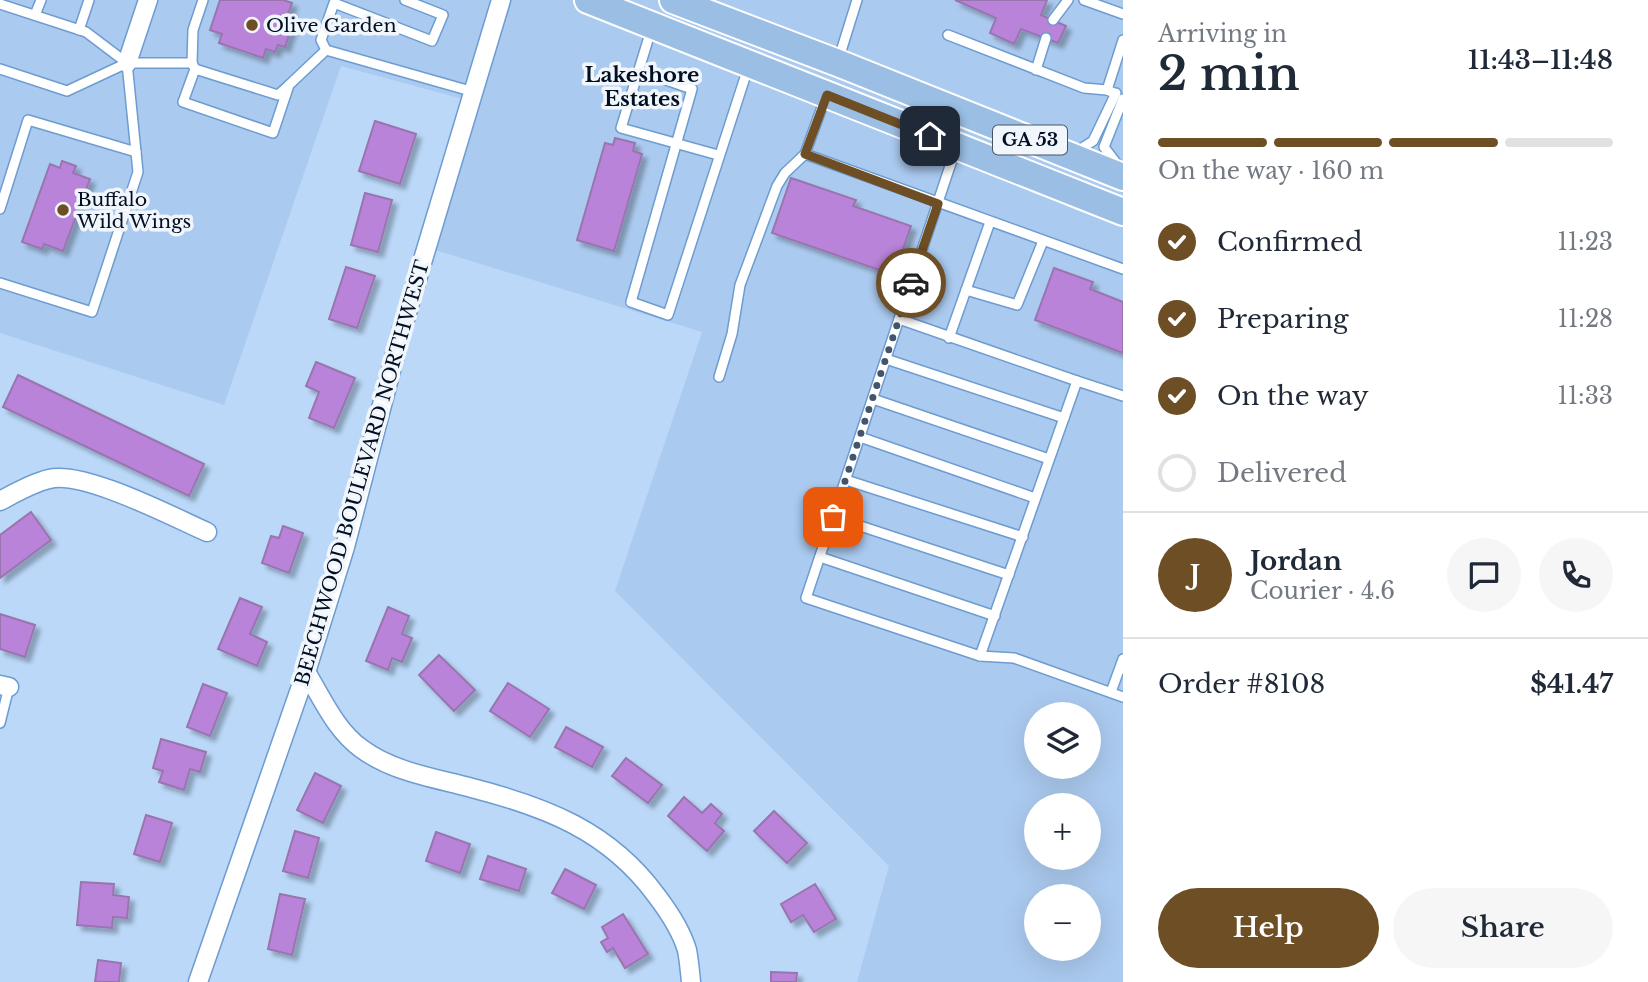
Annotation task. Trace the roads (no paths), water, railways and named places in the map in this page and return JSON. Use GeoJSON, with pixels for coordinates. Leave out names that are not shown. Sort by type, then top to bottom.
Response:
{"type":"FeatureCollection","features":[{"type":"Feature","properties":{"kind":"main road","name":"GA 53"},"geometry":{"type":"LineString","coordinates":[[588,0],[1123,212]]}},
{"type":"Feature","properties":{"kind":"main road","name":"GA 53"},"geometry":{"type":"LineString","coordinates":[[673,0],[1070,156],[1123,174]]}},
{"type":"Feature","properties":{"kind":"main road"},"geometry":{"type":"LineString","coordinates":[[827,95],[838,63]]}},
{"type":"Feature","properties":{"kind":"street"},"geometry":{"type":"LineString","coordinates":[[127,63],[148,0]]}},
{"type":"Feature","properties":{"kind":"street","name":"BEECHWOOD BOULEVARD NORTHWEST"},"geometry":{"type":"LineString","coordinates":[[198,982],[306,672],[345,547],[400,336],[501,0]]}},
{"type":"Feature","properties":{"kind":"street"},"geometry":{"type":"LineString","coordinates":[[0,501],[51,478],[83,480],[207,532]]}},
{"type":"Feature","properties":{"kind":"street"},"geometry":{"type":"LineString","coordinates":[[306,672],[338,725],[359,748],[374,758],[403,770],[536,806],[592,833],[621,855],[648,883],[672,916],[687,950],[691,982]]}},
{"type":"Feature","properties":{"kind":"lane"},"geometry":{"type":"LineString","coordinates":[[35,15],[41,0]]}},
{"type":"Feature","properties":{"kind":"lane"},"geometry":{"type":"LineString","coordinates":[[79,30],[89,0]]}},
{"type":"Feature","properties":{"kind":"lane"},"geometry":{"type":"LineString","coordinates":[[203,0],[193,30],[193,66],[183,102],[273,133],[289,85]]}},
{"type":"Feature","properties":{"kind":"lane"},"geometry":{"type":"LineString","coordinates":[[405,0],[443,15],[432,41],[335,2],[321,40],[326,50],[474,92]]}},
{"type":"Feature","properties":{"kind":"lane"},"geometry":{"type":"LineString","coordinates":[[838,63],[857,0]]}},
{"type":"Feature","properties":{"kind":"lane"},"geometry":{"type":"LineString","coordinates":[[1053,20],[1068,0]]}},
{"type":"Feature","properties":{"kind":"lane"},"geometry":{"type":"LineString","coordinates":[[1084,0],[1123,13]]}},
{"type":"Feature","properties":{"kind":"lane"},"geometry":{"type":"LineString","coordinates":[[0,4],[86,32],[127,63],[138,172],[92,312],[0,283]]}},
{"type":"Feature","properties":{"kind":"lane"},"geometry":{"type":"LineString","coordinates":[[653,25],[621,128],[718,155]]}},
{"type":"Feature","properties":{"kind":"lane"},"geometry":{"type":"LineString","coordinates":[[948,36],[1084,88],[1117,95]]}},
{"type":"Feature","properties":{"kind":"lane"},"geometry":{"type":"LineString","coordinates":[[1035,70],[1045,38]]}},
{"type":"Feature","properties":{"kind":"lane"},"geometry":{"type":"LineString","coordinates":[[1123,40],[1117,95],[1104,147],[1123,174]]}},
{"type":"Feature","properties":{"kind":"lane"},"geometry":{"type":"LineString","coordinates":[[0,69],[67,91],[127,63],[193,66],[278,95],[326,50]]}},
{"type":"Feature","properties":{"kind":"lane"},"geometry":{"type":"LineString","coordinates":[[640,71],[692,89],[631,302],[668,315],[749,64]]}},
{"type":"Feature","properties":{"kind":"lane"},"geometry":{"type":"LineString","coordinates":[[719,377],[732,334],[740,285],[777,186],[785,173],[805,154],[827,95]]}},
{"type":"Feature","properties":{"kind":"lane"},"geometry":{"type":"LineString","coordinates":[[1070,156],[1093,141],[1117,95]]}},
{"type":"Feature","properties":{"kind":"lane"},"geometry":{"type":"LineString","coordinates":[[0,209],[28,120],[136,152]]}},
{"type":"Feature","properties":{"kind":"lane"},"geometry":{"type":"LineString","coordinates":[[956,146],[806,598],[981,656],[1014,658],[1123,697]]}},
{"type":"Feature","properties":{"kind":"lane"},"geometry":{"type":"LineString","coordinates":[[805,154],[1123,270]]}},
{"type":"Feature","properties":{"kind":"lane"},"geometry":{"type":"LineString","coordinates":[[949,338],[990,222]]}},
{"type":"Feature","properties":{"kind":"lane"},"geometry":{"type":"LineString","coordinates":[[966,290],[1017,305],[1044,241]]}},
{"type":"Feature","properties":{"kind":"lane"},"geometry":{"type":"LineString","coordinates":[[899,319],[1123,396]]}},
{"type":"Feature","properties":{"kind":"lane"},"geometry":{"type":"LineString","coordinates":[[886,359],[1064,418]]}},
{"type":"Feature","properties":{"kind":"lane"},"geometry":{"type":"LineString","coordinates":[[981,656],[1077,381]]}},
{"type":"Feature","properties":{"kind":"lane"},"geometry":{"type":"LineString","coordinates":[[873,399],[1049,459]]}},
{"type":"Feature","properties":{"kind":"lane"},"geometry":{"type":"LineString","coordinates":[[860,437],[1035,498]]}},
{"type":"Feature","properties":{"kind":"lane"},"geometry":{"type":"LineString","coordinates":[[846,480],[1023,537]]}},
{"type":"Feature","properties":{"kind":"lane"},"geometry":{"type":"LineString","coordinates":[[833,517],[1009,575]]}},
{"type":"Feature","properties":{"kind":"lane"},"geometry":{"type":"LineString","coordinates":[[820,557],[995,616]]}},
{"type":"Feature","properties":{"kind":"lane"},"geometry":{"type":"LineString","coordinates":[[1111,692],[1123,659]]}},
{"type":"Feature","properties":{"kind":"lane"},"geometry":{"type":"LineString","coordinates":[[0,723],[4,686]]}},
{"type":"Feature","properties":{"kind":"place","name":"Olive Garden"},"geometry":{"type":"Point","coordinates":[252,25]}},
{"type":"Feature","properties":{"kind":"place","name":"Buffalo Wild Wings"},"geometry":{"type":"Point","coordinates":[63,210]}},
{"type":"Feature","properties":{"kind":"district","name":"Lakeshore Estates"},"geometry":{"type":"Point","coordinates":[642,87]}}]}
